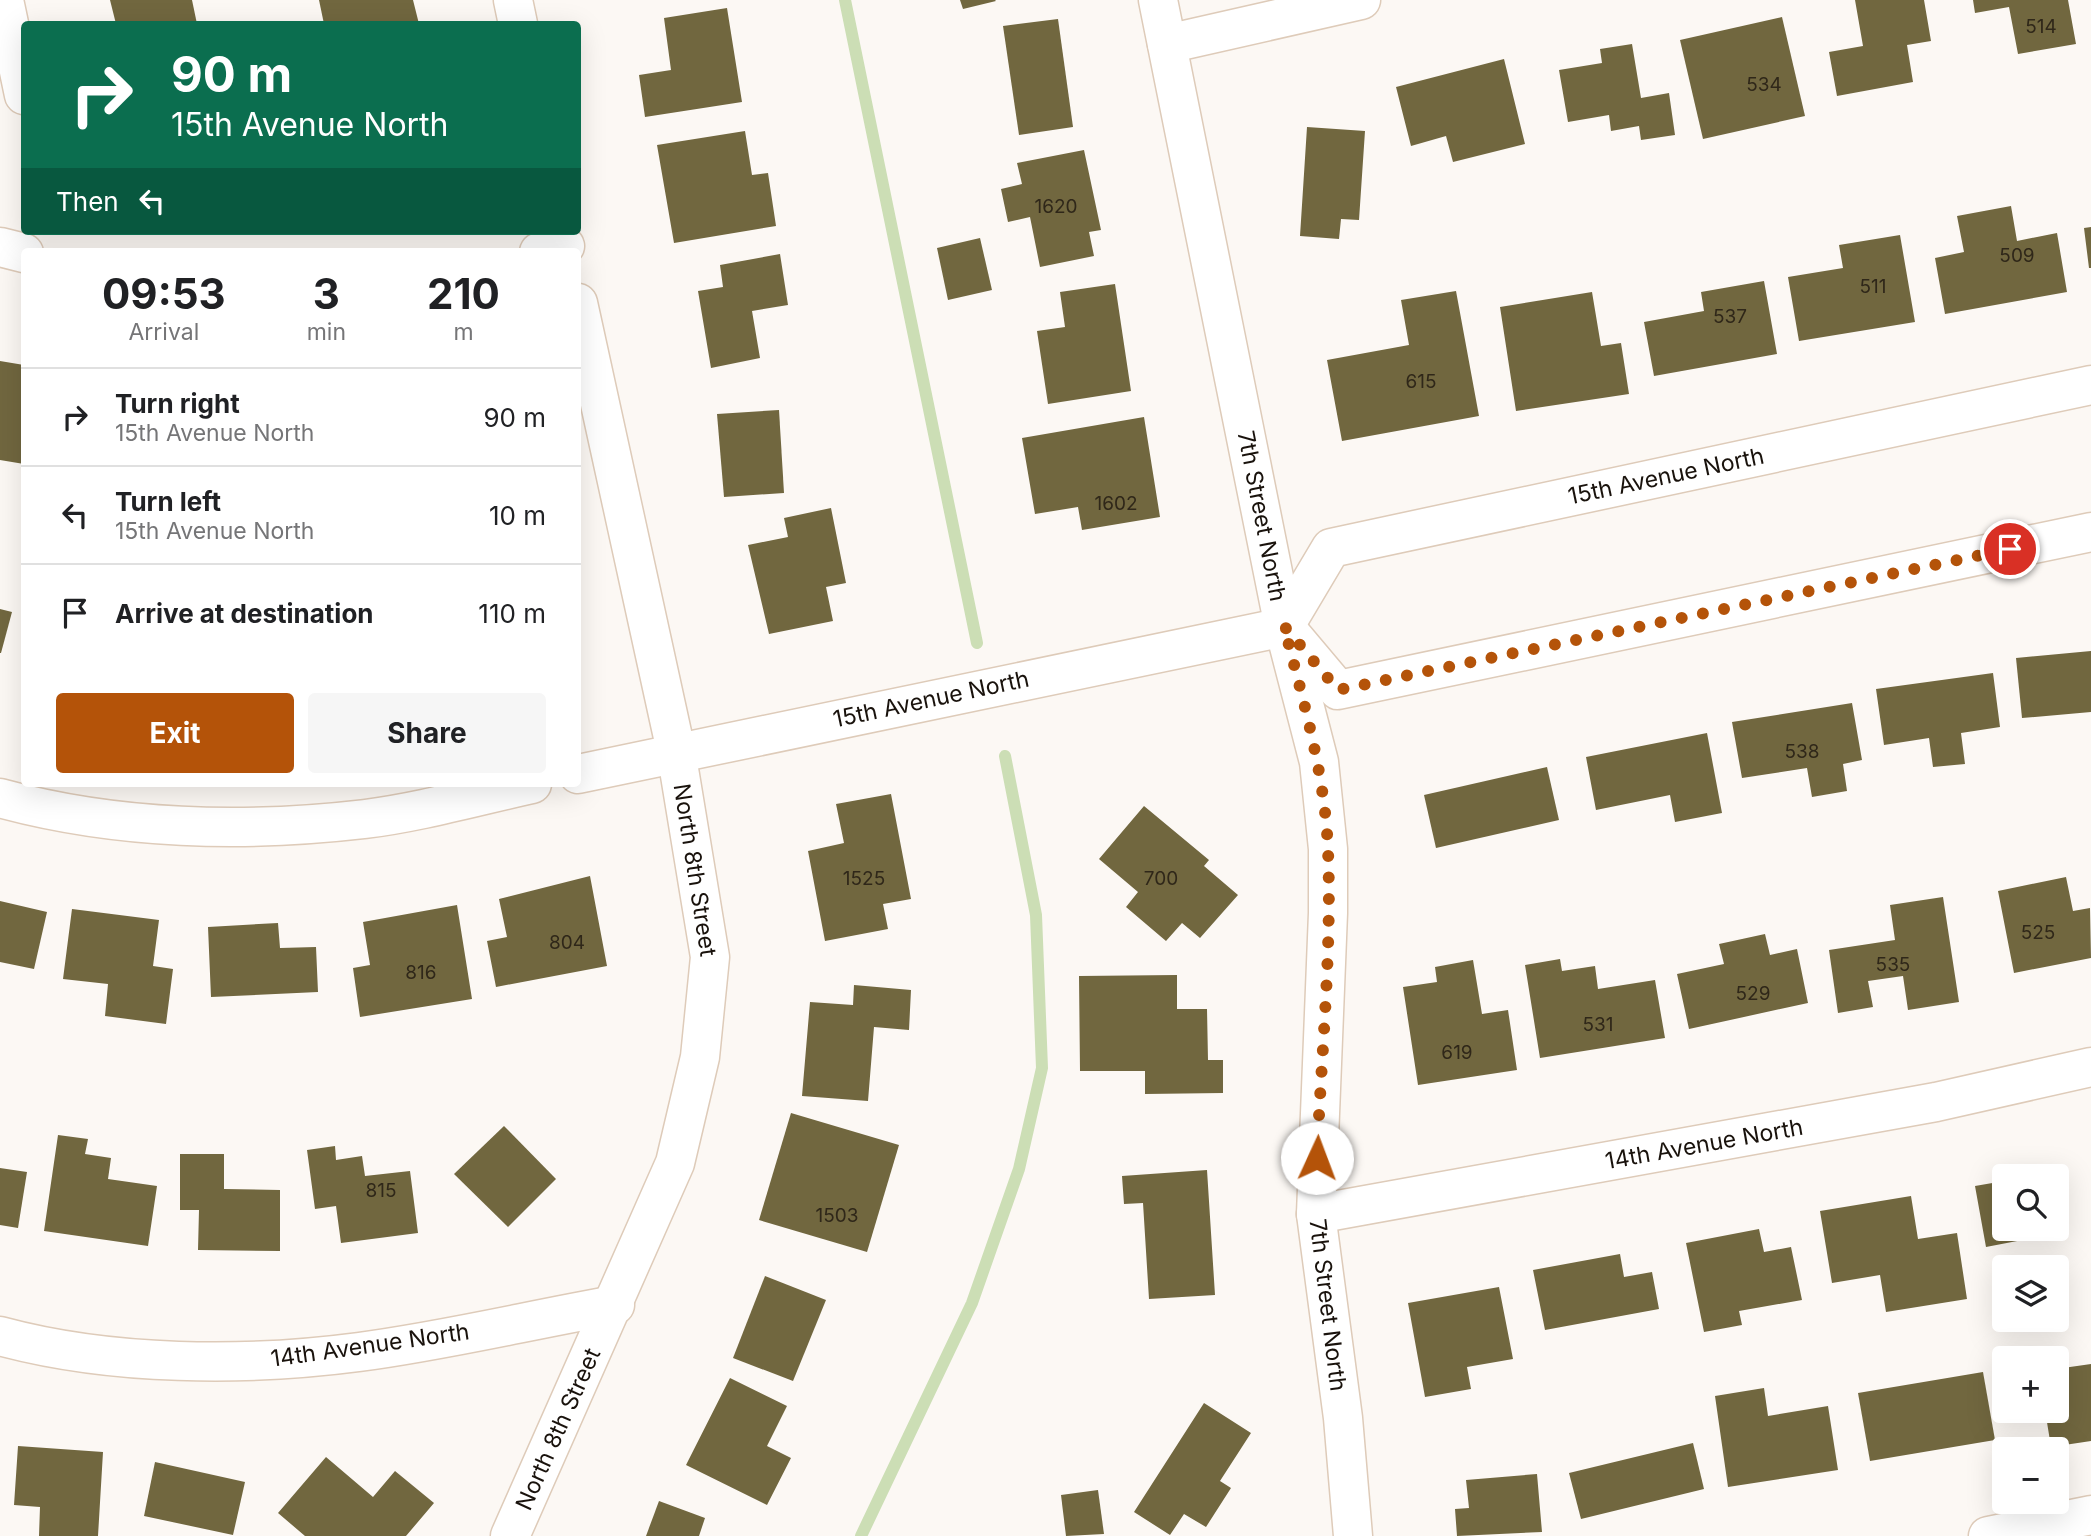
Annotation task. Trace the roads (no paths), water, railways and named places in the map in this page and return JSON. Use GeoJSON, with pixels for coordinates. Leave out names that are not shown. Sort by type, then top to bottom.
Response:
{"type":"FeatureCollection","features":[{"type":"Feature","properties":{"kind":"street"},"geometry":{"type":"LineString","coordinates":[[4,0],[21,80]]}},
{"type":"Feature","properties":{"kind":"street"},"geometry":{"type":"LineString","coordinates":[[513,0],[517,21]]}},
{"type":"Feature","properties":{"kind":"street","name":"7th Street North"},"geometry":{"type":"LineString","coordinates":[[1158,0],[1284,626],[1318,762],[1328,849],[1328,913],[1315,1214],[1343,1418],[1353,1536]]}},
{"type":"Feature","properties":{"kind":"street"},"geometry":{"type":"LineString","coordinates":[[1167,44],[1361,0]]}},
{"type":"Feature","properties":{"kind":"street"},"geometry":{"type":"LineString","coordinates":[[0,247],[21,252]]}},
{"type":"Feature","properties":{"kind":"street","name":"North 8th Street"},"geometry":{"type":"LineString","coordinates":[[510,1536],[615,1305],[675,1163],[700,1057],[710,957],[676,751],[581,317]]}},
{"type":"Feature","properties":{"kind":"street","name":"15th Avenue North"},"geometry":{"type":"LineString","coordinates":[[581,773],[676,751],[1284,626],[1331,548],[2091,385]]}},
{"type":"Feature","properties":{"kind":"street"},"geometry":{"type":"LineString","coordinates":[[1284,626],[1338,690],[2091,532]]}},
{"type":"Feature","properties":{"kind":"street"},"geometry":{"type":"LineString","coordinates":[[0,798],[122,822],[243,826],[366,819],[518,787]]}},
{"type":"Feature","properties":{"kind":"street","name":"14th Avenue North"},"geometry":{"type":"LineString","coordinates":[[1315,1214],[1936,1102],[2091,1067]]}},
{"type":"Feature","properties":{"kind":"street","name":"14th Avenue North"},"geometry":{"type":"LineString","coordinates":[[0,1336],[39,1346],[150,1358],[259,1362],[360,1352],[615,1305]]}},
{"type":"Feature","properties":{"kind":"street"},"geometry":{"type":"LineString","coordinates":[[1988,1536],[2091,1515]]}},
{"type":"Feature","properties":{"kind":"waterway"},"geometry":{"type":"LineString","coordinates":[[845,0],[977,643]]}},
{"type":"Feature","properties":{"kind":"waterway"},"geometry":{"type":"LineString","coordinates":[[861,1536],[972,1303],[1019,1169],[1042,1068],[1036,915],[1005,756]]}}]}
